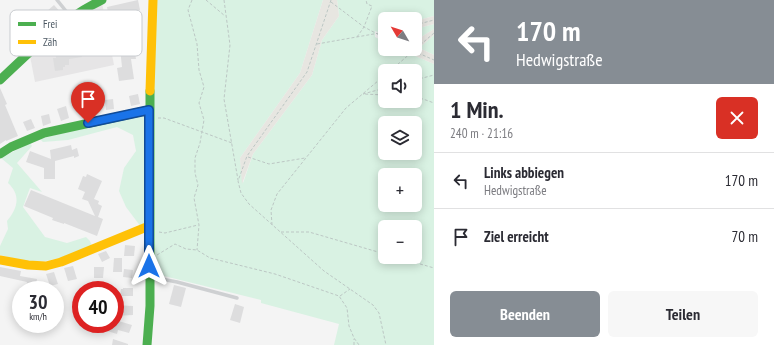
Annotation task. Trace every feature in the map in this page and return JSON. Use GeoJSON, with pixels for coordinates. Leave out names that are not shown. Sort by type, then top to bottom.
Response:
{"type":"FeatureCollection","features":[{"type":"Feature","properties":{"kind":"street"},"geometry":{"type":"LineString","coordinates":[[82,10],[89,5],[102,0]]}},
{"type":"Feature","properties":{"kind":"street"},"geometry":{"type":"LineString","coordinates":[[147,345],[150,277],[150,114],[153,0]]}},
{"type":"Feature","properties":{"kind":"street"},"geometry":{"type":"LineString","coordinates":[[0,80],[27,56]]}},
{"type":"Feature","properties":{"kind":"street"},"geometry":{"type":"LineString","coordinates":[[0,154],[11,147],[44,133],[150,114]]}},
{"type":"Feature","properties":{"kind":"street"},"geometry":{"type":"LineString","coordinates":[[0,260],[28,265],[61,262],[149,229]]}},
{"type":"Feature","properties":{"kind":"lane"},"geometry":{"type":"LineString","coordinates":[[57,0],[65,10]]}},
{"type":"Feature","properties":{"kind":"lane"},"geometry":{"type":"LineString","coordinates":[[150,277],[178,282],[237,298]]}},
{"type":"Feature","properties":{"kind":"path"},"geometry":{"type":"LineString","coordinates":[[192,0],[188,10],[197,44],[199,70],[204,87],[199,103],[204,120],[200,143],[195,158],[195,173],[198,185],[194,198],[199,225],[197,250]]}},
{"type":"Feature","properties":{"kind":"path"},"geometry":{"type":"LineString","coordinates":[[206,0],[225,16]]}},
{"type":"Feature","properties":{"kind":"path"},"geometry":{"type":"LineString","coordinates":[[224,0],[230,45],[224,99],[241,193],[249,204],[324,271],[373,305],[379,313],[386,345]]}},
{"type":"Feature","properties":{"kind":"path"},"geometry":{"type":"LineString","coordinates":[[356,38],[364,27],[372,6],[367,4],[366,0]]}},
{"type":"Feature","properties":{"kind":"path"},"geometry":{"type":"LineString","coordinates":[[238,180],[247,156],[307,72],[330,1],[376,35]]}},
{"type":"Feature","properties":{"kind":"path"},"geometry":{"type":"LineString","coordinates":[[422,23],[434,20]]}},
{"type":"Feature","properties":{"kind":"path"},"geometry":{"type":"LineString","coordinates":[[422,43],[434,33]]}},
{"type":"Feature","properties":{"kind":"path"},"geometry":{"type":"LineString","coordinates":[[316,44],[376,35]]}},
{"type":"Feature","properties":{"kind":"path"},"geometry":{"type":"LineString","coordinates":[[422,55],[434,60]]}},
{"type":"Feature","properties":{"kind":"path"},"geometry":{"type":"LineString","coordinates":[[398,64],[407,56]]}},
{"type":"Feature","properties":{"kind":"path"},"geometry":{"type":"LineString","coordinates":[[422,78],[434,75]]}},
{"type":"Feature","properties":{"kind":"path"},"geometry":{"type":"LineString","coordinates":[[272,225],[271,210],[277,194],[346,108],[378,81]]}},
{"type":"Feature","properties":{"kind":"path"},"geometry":{"type":"LineString","coordinates":[[363,94],[378,90]]}},
{"type":"Feature","properties":{"kind":"path"},"geometry":{"type":"LineString","coordinates":[[363,94],[378,95]]}},
{"type":"Feature","properties":{"kind":"path"},"geometry":{"type":"LineString","coordinates":[[422,99],[434,103]]}},
{"type":"Feature","properties":{"kind":"path"},"geometry":{"type":"LineString","coordinates":[[150,114],[233,143]]}},
{"type":"Feature","properties":{"kind":"path"},"geometry":{"type":"LineString","coordinates":[[247,156],[269,164],[305,158]]}},
{"type":"Feature","properties":{"kind":"path"},"geometry":{"type":"LineString","coordinates":[[149,229],[165,233],[199,225]]}},
{"type":"Feature","properties":{"kind":"path"},"geometry":{"type":"LineString","coordinates":[[280,232],[309,232],[378,252]]}},
{"type":"Feature","properties":{"kind":"path"},"geometry":{"type":"LineString","coordinates":[[149,255],[157,255],[175,244],[186,249],[197,250],[210,258],[275,274],[339,296],[347,308],[349,326],[359,345]]}},
{"type":"Feature","properties":{"kind":"path"},"geometry":{"type":"LineString","coordinates":[[420,264],[434,268]]}},
{"type":"Feature","properties":{"kind":"path"},"geometry":{"type":"LineString","coordinates":[[339,296],[350,289]]}},
{"type":"Feature","properties":{"kind":"path"},"geometry":{"type":"LineString","coordinates":[[354,338],[354,345]]}},
{"type":"Feature","properties":{"kind":"shaded area"},"geometry":{"type":"Polygon","coordinates":[[[102,3],[103,10],[86,10],[102,3]]]}},
{"type":"Feature","properties":{"kind":"shaded area"},"geometry":{"type":"Polygon","coordinates":[[[30,56],[112,56],[114,65],[35,82],[30,56]]]}},
{"type":"Feature","properties":{"kind":"green space"},"geometry":{"type":"Polygon","coordinates":[[[156,0],[323,0],[300,73],[240,158],[243,183],[253,154],[312,75],[322,40],[339,16],[337,0],[434,0],[434,16],[422,19],[422,12],[378,12],[378,32],[375,31],[375,37],[378,38],[378,56],[415,56],[434,64],[434,345],[334,345],[339,324],[261,303],[261,300],[152,273],[151,106],[156,0]]]}},
{"type":"Feature","properties":{"kind":"green space"},"geometry":{"type":"Polygon","coordinates":[[[434,24],[434,29],[422,37],[422,27],[434,24]]]}},
{"type":"Feature","properties":{"kind":"green space"},"geometry":{"type":"Polygon","coordinates":[[[434,35],[434,55],[422,49],[422,45],[434,35]]]}},
{"type":"Feature","properties":{"kind":"green space"},"geometry":{"type":"Polygon","coordinates":[[[145,112],[146,225],[141,227],[126,207],[119,191],[124,168],[136,151],[133,135],[117,127],[68,140],[43,142],[40,139],[145,112]]]}},
{"type":"Feature","properties":{"kind":"green space"},"geometry":{"type":"Polygon","coordinates":[[[30,143],[32,146],[17,163],[42,192],[30,188],[23,207],[45,237],[67,243],[86,237],[92,246],[61,258],[36,262],[0,255],[0,246],[8,229],[7,221],[16,206],[15,192],[8,183],[13,168],[1,158],[30,143]]]}},
{"type":"Feature","properties":{"kind":"sand"},"geometry":{"type":"Polygon","coordinates":[[[323,0],[337,0],[339,16],[322,40],[312,75],[253,154],[242,184],[240,158],[300,73],[323,0]]]}},
{"type":"Feature","properties":{"kind":"sand"},"geometry":{"type":"Polygon","coordinates":[[[434,16],[434,24],[422,27],[422,19],[434,16]]]}},
{"type":"Feature","properties":{"kind":"sand"},"geometry":{"type":"Polygon","coordinates":[[[434,29],[434,35],[422,45],[422,37],[434,29]]]}},
{"type":"Feature","properties":{"kind":"sand"},"geometry":{"type":"Polygon","coordinates":[[[422,49],[434,55],[434,64],[415,56],[422,56],[422,49]]]}},
{"type":"Feature","properties":{"kind":"building"},"geometry":{"type":"Polygon","coordinates":[[[138,0],[140,10],[108,10],[107,7],[138,0]]]}},
{"type":"Feature","properties":{"kind":"building"},"geometry":{"type":"Polygon","coordinates":[[[54,5],[58,10],[48,10],[54,5]]]}},
{"type":"Feature","properties":{"kind":"building"},"geometry":{"type":"Polygon","coordinates":[[[56,56],[82,57],[69,59],[69,65],[65,65],[63,70],[55,71],[53,58],[56,58],[56,56]]]}},
{"type":"Feature","properties":{"kind":"building"},"geometry":{"type":"Polygon","coordinates":[[[121,56],[136,56],[136,59],[131,59],[134,79],[119,81],[117,68],[122,67],[121,56]]]}},
{"type":"Feature","properties":{"kind":"building"},"geometry":{"type":"Polygon","coordinates":[[[0,88],[7,104],[5,105],[18,136],[6,140],[0,144],[0,88]]]}},
{"type":"Feature","properties":{"kind":"building"},"geometry":{"type":"Polygon","coordinates":[[[138,94],[140,104],[131,106],[129,96],[138,94]]]}},
{"type":"Feature","properties":{"kind":"building"},"geometry":{"type":"Polygon","coordinates":[[[80,96],[80,104],[89,102],[91,113],[82,115],[79,104],[73,105],[71,98],[80,96]]]}},
{"type":"Feature","properties":{"kind":"building"},"geometry":{"type":"Polygon","coordinates":[[[113,99],[114,109],[106,110],[105,100],[113,99]]]}},
{"type":"Feature","properties":{"kind":"building"},"geometry":{"type":"Polygon","coordinates":[[[66,106],[69,118],[61,121],[57,109],[66,106]]]}},
{"type":"Feature","properties":{"kind":"building"},"geometry":{"type":"Polygon","coordinates":[[[49,114],[51,123],[43,126],[41,116],[49,114]]]}},
{"type":"Feature","properties":{"kind":"building"},"geometry":{"type":"Polygon","coordinates":[[[31,119],[35,128],[27,131],[23,122],[31,119]]]}},
{"type":"Feature","properties":{"kind":"building"},"geometry":{"type":"Polygon","coordinates":[[[71,145],[72,150],[77,148],[79,156],[55,161],[55,179],[44,179],[44,168],[26,162],[30,151],[51,159],[50,150],[71,145]]]}},
{"type":"Feature","properties":{"kind":"building"},"geometry":{"type":"Polygon","coordinates":[[[87,174],[102,181],[94,199],[99,201],[98,204],[102,206],[98,217],[103,219],[97,236],[52,220],[53,218],[24,206],[31,190],[95,216],[88,201],[82,199],[85,192],[78,189],[83,176],[86,177],[87,174]]]}},
{"type":"Feature","properties":{"kind":"building"},"geometry":{"type":"Polygon","coordinates":[[[125,245],[135,246],[134,256],[124,256],[125,245]]]}},
{"type":"Feature","properties":{"kind":"building"},"geometry":{"type":"Polygon","coordinates":[[[106,251],[110,258],[102,262],[98,254],[106,251]]]}},
{"type":"Feature","properties":{"kind":"building"},"geometry":{"type":"Polygon","coordinates":[[[114,258],[122,258],[122,272],[113,272],[114,258]]]}},
{"type":"Feature","properties":{"kind":"building"},"geometry":{"type":"Polygon","coordinates":[[[73,266],[77,279],[68,281],[64,268],[73,266]]]}},
{"type":"Feature","properties":{"kind":"building"},"geometry":{"type":"Polygon","coordinates":[[[0,267],[21,271],[20,276],[37,279],[37,281],[22,281],[0,276],[0,267]]]}},
{"type":"Feature","properties":{"kind":"building"},"geometry":{"type":"Polygon","coordinates":[[[94,267],[104,267],[103,278],[94,278],[94,267]]]}},
{"type":"Feature","properties":{"kind":"building"},"geometry":{"type":"Polygon","coordinates":[[[124,269],[133,270],[132,278],[123,277],[124,269]]]}},
{"type":"Feature","properties":{"kind":"building"},"geometry":{"type":"Polygon","coordinates":[[[54,272],[57,281],[48,281],[46,274],[54,272]]]}},
{"type":"Feature","properties":{"kind":"building"},"geometry":{"type":"Polygon","coordinates":[[[174,285],[186,288],[181,307],[169,304],[174,285]]]}},
{"type":"Feature","properties":{"kind":"building"},"geometry":{"type":"Polygon","coordinates":[[[124,288],[133,288],[133,296],[124,296],[124,288]]]}},
{"type":"Feature","properties":{"kind":"building"},"geometry":{"type":"Polygon","coordinates":[[[235,304],[244,307],[240,323],[230,320],[235,304]]]}},
{"type":"Feature","properties":{"kind":"building"},"geometry":{"type":"Polygon","coordinates":[[[124,306],[133,306],[133,315],[124,316],[124,306]]]}},
{"type":"Feature","properties":{"kind":"building"},"geometry":{"type":"Polygon","coordinates":[[[124,323],[132,325],[129,333],[124,332],[124,323]]]}},
{"type":"Feature","properties":{"kind":"building"},"geometry":{"type":"Polygon","coordinates":[[[113,339],[128,344],[128,345],[112,345],[113,339]]]}},
{"type":"Feature","properties":{"kind":"traffic: fast"},"geometry":{"type":"LineString","coordinates":[[84,10],[102,0]]}},
{"type":"Feature","properties":{"kind":"traffic: fast"},"geometry":{"type":"LineString","coordinates":[[0,80],[26,56]]}},
{"type":"Feature","properties":{"kind":"traffic: fast"},"geometry":{"type":"LineString","coordinates":[[147,345],[150,306],[150,91]]}},
{"type":"Feature","properties":{"kind":"traffic: fast"},"geometry":{"type":"LineString","coordinates":[[0,154],[11,147],[44,133],[149,110]]}},
{"type":"Feature","properties":{"kind":"traffic: slow"},"geometry":{"type":"LineString","coordinates":[[150,91],[153,0]]}},
{"type":"Feature","properties":{"kind":"traffic: slow"},"geometry":{"type":"LineString","coordinates":[[0,260],[28,265],[46,266],[61,262],[149,226]]}},
{"type":"Feature","properties":{"kind":"route"},"geometry":{"type":"LineString","coordinates":[[88,123],[149,110],[149,266]]}}]}
